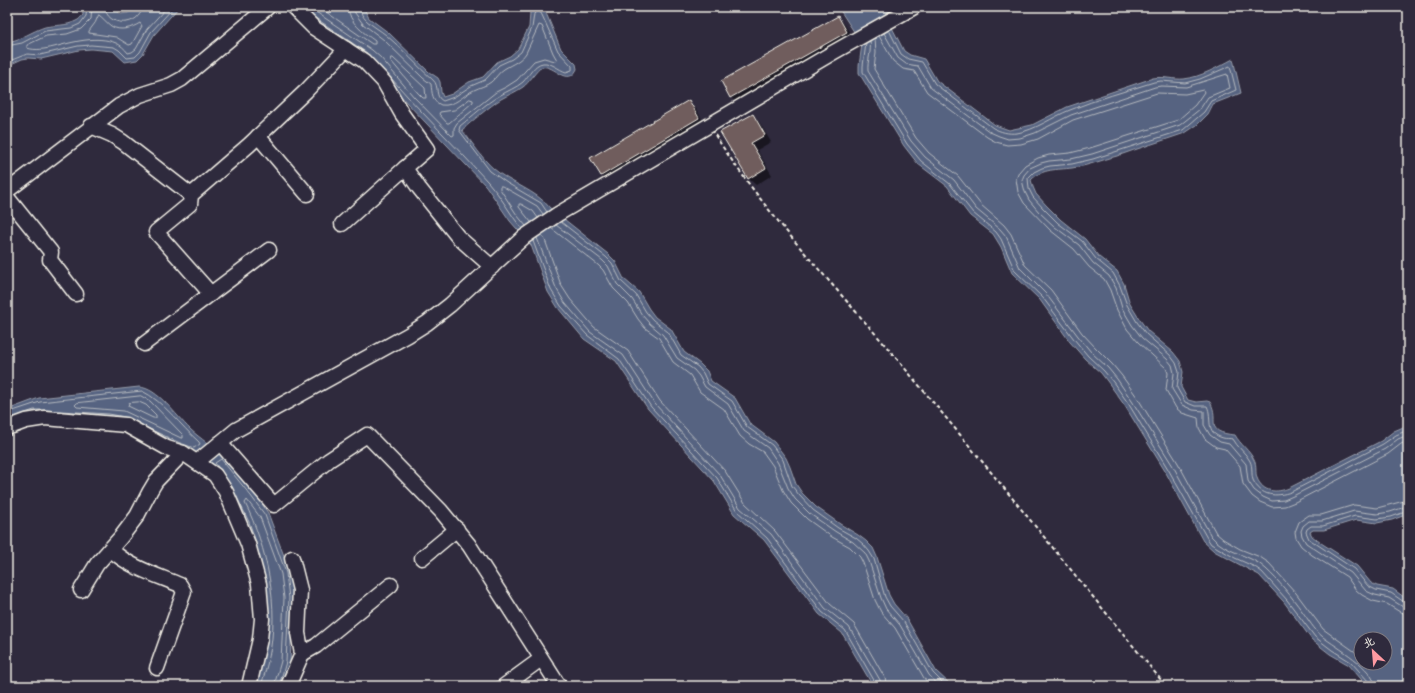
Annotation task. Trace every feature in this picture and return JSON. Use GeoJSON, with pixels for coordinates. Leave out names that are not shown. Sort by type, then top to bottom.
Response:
{"type":"FeatureCollection","features":[{"type":"Feature","properties":{"kind":"street"},"geometry":{"type":"LineString","coordinates":[[7,191],[113,109],[150,91],[171,85],[182,79],[268,7]]}},
{"type":"Feature","properties":{"kind":"street"},"geometry":{"type":"LineString","coordinates":[[293,7],[314,28],[364,61],[384,82],[402,114],[427,149],[342,224]]}},
{"type":"Feature","properties":{"kind":"street"},"geometry":{"type":"LineString","coordinates":[[197,462],[236,430],[428,323],[450,305],[524,237],[558,214],[905,10]]}},
{"type":"Feature","properties":{"kind":"street"},"geometry":{"type":"LineString","coordinates":[[211,294],[156,232],[190,204],[191,195],[306,91],[346,49]]}},
{"type":"Feature","properties":{"kind":"street"},"geometry":{"type":"LineString","coordinates":[[91,126],[112,135],[123,142],[191,195]]}},
{"type":"Feature","properties":{"kind":"street"},"geometry":{"type":"LineString","coordinates":[[258,136],[307,194]]}},
{"type":"Feature","properties":{"kind":"street"},"geometry":{"type":"LineString","coordinates":[[405,168],[458,237],[492,267]]}},
{"type":"Feature","properties":{"kind":"street"},"geometry":{"type":"LineString","coordinates":[[7,197],[51,252],[50,260],[76,294]]}},
{"type":"Feature","properties":{"kind":"street"},"geometry":{"type":"LineString","coordinates":[[144,344],[268,250]]}},
{"type":"Feature","properties":{"kind":"street"},"geometry":{"type":"LineString","coordinates":[[7,428],[26,421],[45,418],[126,425],[167,448],[183,453],[215,475],[226,492],[248,544],[258,579],[262,619],[260,639],[249,686]]}},
{"type":"Feature","properties":{"kind":"street"},"geometry":{"type":"LineString","coordinates":[[220,443],[274,505],[328,460],[367,435],[457,529],[469,545],[559,686]]}},
{"type":"Feature","properties":{"kind":"street"},"geometry":{"type":"LineString","coordinates":[[81,590],[97,564],[137,516],[156,481],[183,453]]}},
{"type":"Feature","properties":{"kind":"street"},"geometry":{"type":"LineString","coordinates":[[422,558],[457,529]]}},
{"type":"Feature","properties":{"kind":"street"},"geometry":{"type":"LineString","coordinates":[[110,549],[129,564],[180,585],[183,589],[184,592],[157,668]]}},
{"type":"Feature","properties":{"kind":"street"},"geometry":{"type":"LineString","coordinates":[[288,686],[302,654],[298,633],[300,590],[292,558]]}},
{"type":"Feature","properties":{"kind":"street"},"geometry":{"type":"LineString","coordinates":[[302,654],[316,646],[391,585]]}},
{"type":"Feature","properties":{"kind":"street"},"geometry":{"type":"LineString","coordinates":[[504,686],[541,659]]}},
{"type":"Feature","properties":{"kind":"path"},"geometry":{"type":"LineString","coordinates":[[709,125],[732,160],[763,202],[903,366],[1166,686]]}},
{"type":"Feature","properties":{"kind":"water"},"geometry":{"type":"Polygon","coordinates":[[[82,7],[112,7],[120,14],[128,13],[135,7],[179,7],[154,35],[143,54],[137,60],[125,62],[113,51],[91,49],[79,50],[41,59],[22,59],[7,66],[7,42],[45,27],[65,25],[77,21],[83,15],[82,7]]]}},
{"type":"Feature","properties":{"kind":"water"},"geometry":{"type":"Polygon","coordinates":[[[299,7],[363,7],[369,18],[389,33],[429,72],[438,78],[443,97],[452,94],[469,82],[483,77],[497,62],[510,56],[518,49],[529,27],[530,12],[533,8],[539,7],[546,13],[561,49],[576,64],[577,69],[573,74],[565,76],[547,67],[542,67],[523,87],[501,99],[462,130],[494,169],[508,179],[538,196],[550,208],[615,261],[624,279],[639,292],[655,317],[671,329],[684,352],[707,371],[711,381],[735,398],[750,424],[774,442],[786,458],[796,484],[802,493],[816,507],[858,535],[873,548],[889,595],[894,604],[907,619],[936,671],[952,686],[873,686],[842,633],[819,614],[764,540],[734,514],[714,481],[648,409],[616,361],[584,339],[558,308],[548,292],[531,245],[510,221],[486,186],[407,103],[374,65],[310,19],[299,7]]]}},
{"type":"Feature","properties":{"kind":"water"},"geometry":{"type":"Polygon","coordinates":[[[838,7],[893,7],[894,9],[885,14],[904,51],[910,55],[924,59],[937,81],[995,125],[1009,130],[1032,125],[1067,107],[1153,78],[1190,78],[1209,71],[1233,59],[1241,93],[1213,104],[1208,114],[1197,125],[1185,133],[1089,164],[1072,168],[1045,171],[1031,180],[1036,194],[1046,205],[1061,220],[1085,239],[1099,257],[1117,271],[1124,284],[1130,304],[1140,320],[1148,331],[1173,352],[1180,361],[1183,372],[1181,387],[1188,400],[1196,402],[1210,402],[1213,408],[1215,428],[1219,431],[1235,435],[1240,441],[1255,462],[1257,478],[1263,487],[1275,491],[1289,488],[1381,441],[1394,431],[1408,425],[1408,514],[1392,520],[1377,523],[1356,520],[1324,530],[1313,530],[1310,532],[1312,536],[1321,543],[1357,566],[1371,583],[1377,586],[1393,589],[1408,600],[1408,686],[1367,686],[1354,671],[1393,671],[1393,631],[1353,631],[1353,670],[1349,665],[1330,654],[1312,640],[1284,602],[1259,575],[1214,551],[1203,541],[1165,471],[1125,406],[1101,373],[1085,359],[1070,342],[1040,300],[1012,273],[1001,247],[993,234],[970,216],[947,186],[918,164],[904,146],[859,73],[862,44],[838,7]]]}},
{"type":"Feature","properties":{"kind":"water"},"geometry":{"type":"Polygon","coordinates":[[[139,387],[153,392],[160,397],[190,429],[207,443],[196,453],[179,447],[121,420],[7,424],[7,410],[39,398],[139,387]]]}},
{"type":"Feature","properties":{"kind":"water"},"geometry":{"type":"Polygon","coordinates":[[[222,452],[255,493],[268,513],[290,572],[293,598],[290,663],[282,686],[252,686],[263,597],[208,463],[222,452]]]}},
{"type":"Feature","properties":{"kind":"building"},"geometry":{"type":"Polygon","coordinates":[[[838,16],[847,32],[730,98],[721,81],[838,16]]]}},
{"type":"Feature","properties":{"kind":"building"},"geometry":{"type":"Polygon","coordinates":[[[689,100],[699,118],[601,176],[590,158],[689,100]]]}},
{"type":"Feature","properties":{"kind":"building"},"geometry":{"type":"Polygon","coordinates":[[[753,114],[765,135],[751,143],[766,168],[748,179],[720,132],[753,114]]]}}]}
